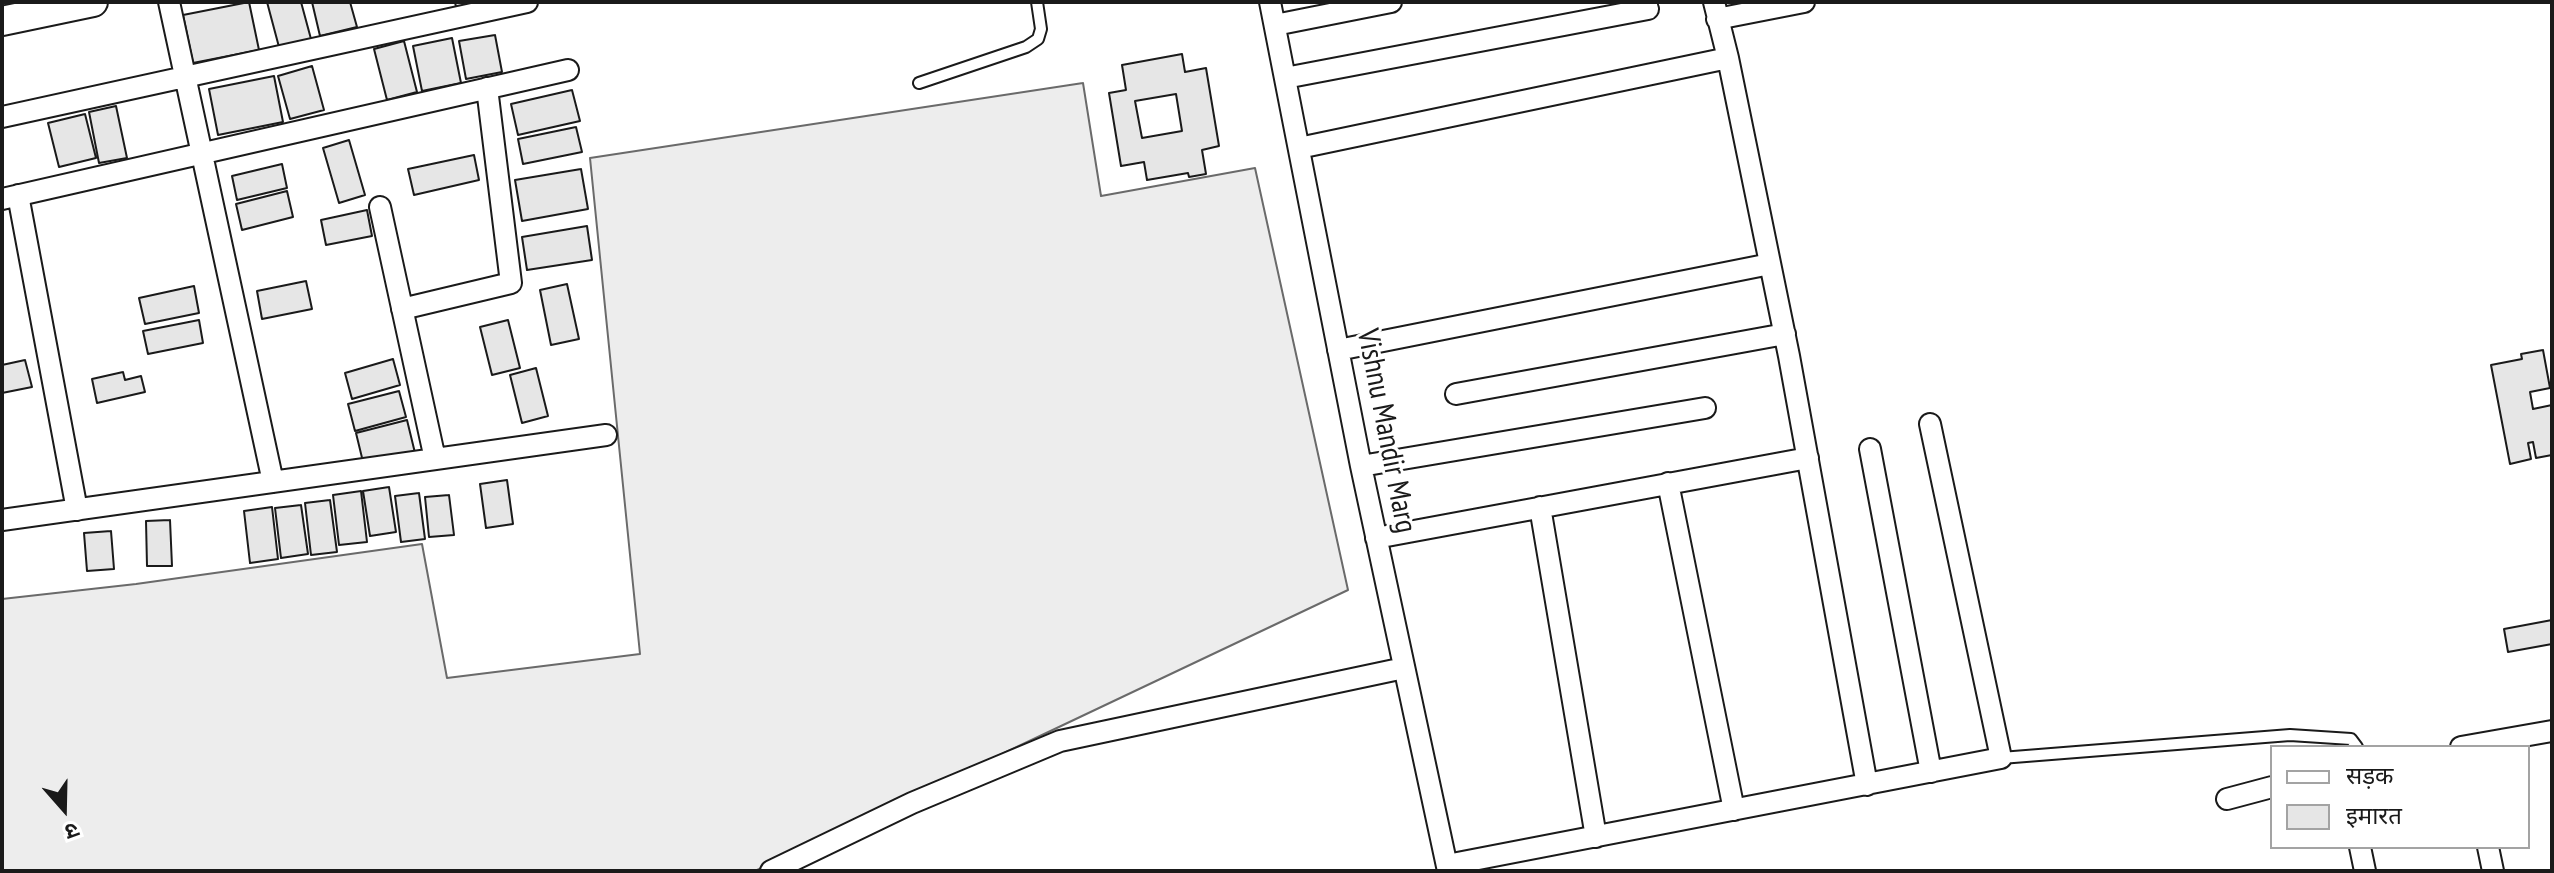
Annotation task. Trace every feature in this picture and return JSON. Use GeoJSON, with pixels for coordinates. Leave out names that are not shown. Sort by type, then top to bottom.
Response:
{"type":"FeatureCollection","features":[{"type":"Feature","properties":{"kind":"street"},"geometry":{"type":"LineString","coordinates":[[2,21],[93,2]]}},
{"type":"Feature","properties":{"kind":"street"},"geometry":{"type":"LineString","coordinates":[[169,2],[273,482]]}},
{"type":"Feature","properties":{"kind":"street"},"geometry":{"type":"LineString","coordinates":[[2,117],[527,2]]}},
{"type":"Feature","properties":{"kind":"street","name":"Vishnu Mandir Marg"},"geometry":{"type":"LineString","coordinates":[[1270,2],[1361,466],[1448,868]]}},
{"type":"Feature","properties":{"kind":"street"},"geometry":{"type":"LineString","coordinates":[[1275,25],[1391,2]]}},
{"type":"Feature","properties":{"kind":"street"},"geometry":{"type":"LineString","coordinates":[[1804,2],[1715,10],[1728,58],[1785,334],[1867,785]]}},
{"type":"Feature","properties":{"kind":"street"},"geometry":{"type":"LineString","coordinates":[[1285,78],[1648,9]]}},
{"type":"Feature","properties":{"kind":"street"},"geometry":{"type":"LineString","coordinates":[[1299,148],[1728,58]]}},
{"type":"Feature","properties":{"kind":"street"},"geometry":{"type":"LineString","coordinates":[[77,510],[10,197],[568,70]]}},
{"type":"Feature","properties":{"kind":"street"},"geometry":{"type":"LineString","coordinates":[[402,309],[511,283],[487,88]]}},
{"type":"Feature","properties":{"kind":"street"},"geometry":{"type":"LineString","coordinates":[[380,207],[435,459]]}},
{"type":"Feature","properties":{"kind":"street"},"geometry":{"type":"LineString","coordinates":[[1338,350],[1770,264]]}},
{"type":"Feature","properties":{"kind":"street"},"geometry":{"type":"LineString","coordinates":[[1456,394],[1785,334]]}},
{"type":"Feature","properties":{"kind":"street"},"geometry":{"type":"LineString","coordinates":[[1361,466],[1705,408]]}},
{"type":"Feature","properties":{"kind":"street"},"geometry":{"type":"LineString","coordinates":[[1448,868],[2001,758],[1930,424]]}},
{"type":"Feature","properties":{"kind":"street"},"geometry":{"type":"LineString","coordinates":[[2,520],[606,435]]}},
{"type":"Feature","properties":{"kind":"street"},"geometry":{"type":"LineString","coordinates":[[1870,449],[1931,772]]}},
{"type":"Feature","properties":{"kind":"street"},"geometry":{"type":"LineString","coordinates":[[1376,538],[1808,458]]}},
{"type":"Feature","properties":{"kind":"street"},"geometry":{"type":"LineString","coordinates":[[1668,483],[1734,810]]}},
{"type":"Feature","properties":{"kind":"street"},"geometry":{"type":"LineString","coordinates":[[1540,507],[1596,837]]}},
{"type":"Feature","properties":{"kind":"street"},"geometry":{"type":"LineString","coordinates":[[771,871],[912,803],[1060,741],[1404,668]]}},
{"type":"Feature","properties":{"kind":"street"},"geometry":{"type":"LineString","coordinates":[[2476,745],[2552,731]]}},
{"type":"Feature","properties":{"kind":"street"},"geometry":{"type":"LineString","coordinates":[[2227,799],[2270,788]]}},
{"type":"Feature","properties":{"kind":"street"},"geometry":{"type":"LineString","coordinates":[[2360,849],[2365,871]]}},
{"type":"Feature","properties":{"kind":"street"},"geometry":{"type":"LineString","coordinates":[[2488,849],[2493,871]]}},
{"type":"Feature","properties":{"kind":"lane"},"geometry":{"type":"LineString","coordinates":[[919,83],[1026,47],[1038,39],[1041,29],[1037,2]]}},
{"type":"Feature","properties":{"kind":"lane"},"geometry":{"type":"LineString","coordinates":[[2001,758],[2290,735],[2351,739],[2356,745]]}},
{"type":"Feature","properties":{"kind":"shaded area"},"geometry":{"type":"Polygon","coordinates":[[[1083,83],[1101,196],[1255,168],[1348,590],[755,871],[2,871],[2,599],[136,584],[422,544],[447,678],[640,654],[590,158],[1083,83]]]}},
{"type":"Feature","properties":{"kind":"building"},"geometry":{"type":"Polygon","coordinates":[[[249,2],[259,50],[193,63],[183,15],[249,2]]]}},
{"type":"Feature","properties":{"kind":"building"},"geometry":{"type":"Polygon","coordinates":[[[267,2],[301,2],[311,39],[279,47],[267,2]]]}},
{"type":"Feature","properties":{"kind":"building"},"geometry":{"type":"Polygon","coordinates":[[[312,2],[350,2],[357,27],[320,36],[312,2]]]}},
{"type":"Feature","properties":{"kind":"building"},"geometry":{"type":"Polygon","coordinates":[[[455,2],[485,2],[456,7],[455,2]]]}},
{"type":"Feature","properties":{"kind":"building"},"geometry":{"type":"Polygon","coordinates":[[[495,35],[502,72],[466,79],[459,41],[495,35]]]}},
{"type":"Feature","properties":{"kind":"building"},"geometry":{"type":"Polygon","coordinates":[[[452,38],[461,83],[422,91],[413,46],[452,38]]]}},
{"type":"Feature","properties":{"kind":"building"},"geometry":{"type":"Polygon","coordinates":[[[404,41],[417,92],[387,100],[374,49],[404,41]]]}},
{"type":"Feature","properties":{"kind":"building"},"geometry":{"type":"Polygon","coordinates":[[[1182,54],[1185,72],[1206,68],[1219,146],[1202,150],[1206,174],[1189,177],[1188,173],[1147,180],[1144,162],[1121,166],[1109,93],[1126,90],[1122,65],[1182,54]],[[1176,94],[1135,101],[1142,138],[1182,131],[1176,94]]]}},
{"type":"Feature","properties":{"kind":"building"},"geometry":{"type":"Polygon","coordinates":[[[312,66],[324,110],[290,119],[278,76],[312,66]]]}},
{"type":"Feature","properties":{"kind":"building"},"geometry":{"type":"Polygon","coordinates":[[[274,76],[283,122],[218,135],[209,89],[274,76]]]}},
{"type":"Feature","properties":{"kind":"building"},"geometry":{"type":"Polygon","coordinates":[[[572,90],[580,121],[518,135],[511,104],[572,90]]]}},
{"type":"Feature","properties":{"kind":"building"},"geometry":{"type":"Polygon","coordinates":[[[116,106],[127,158],[99,163],[89,112],[116,106]]]}},
{"type":"Feature","properties":{"kind":"building"},"geometry":{"type":"Polygon","coordinates":[[[85,114],[96,158],[59,167],[48,123],[85,114]]]}},
{"type":"Feature","properties":{"kind":"building"},"geometry":{"type":"Polygon","coordinates":[[[576,127],[582,152],[523,164],[518,139],[576,127]]]}},
{"type":"Feature","properties":{"kind":"building"},"geometry":{"type":"Polygon","coordinates":[[[349,140],[365,195],[339,203],[323,148],[349,140]]]}},
{"type":"Feature","properties":{"kind":"building"},"geometry":{"type":"Polygon","coordinates":[[[474,155],[479,180],[414,195],[408,169],[474,155]]]}},
{"type":"Feature","properties":{"kind":"building"},"geometry":{"type":"Polygon","coordinates":[[[282,164],[287,188],[237,200],[232,176],[282,164]]]}},
{"type":"Feature","properties":{"kind":"building"},"geometry":{"type":"Polygon","coordinates":[[[581,169],[588,209],[522,221],[515,180],[581,169]]]}},
{"type":"Feature","properties":{"kind":"building"},"geometry":{"type":"Polygon","coordinates":[[[287,191],[293,217],[242,230],[236,204],[287,191]]]}},
{"type":"Feature","properties":{"kind":"building"},"geometry":{"type":"Polygon","coordinates":[[[367,210],[372,236],[326,245],[321,220],[367,210]]]}},
{"type":"Feature","properties":{"kind":"building"},"geometry":{"type":"Polygon","coordinates":[[[587,226],[592,260],[527,270],[522,237],[587,226]]]}},
{"type":"Feature","properties":{"kind":"building"},"geometry":{"type":"Polygon","coordinates":[[[306,281],[312,309],[262,319],[257,291],[306,281]]]}},
{"type":"Feature","properties":{"kind":"building"},"geometry":{"type":"Polygon","coordinates":[[[567,284],[579,339],[551,345],[540,290],[567,284]]]}},
{"type":"Feature","properties":{"kind":"building"},"geometry":{"type":"Polygon","coordinates":[[[194,286],[199,313],[145,324],[139,298],[194,286]]]}},
{"type":"Feature","properties":{"kind":"building"},"geometry":{"type":"Polygon","coordinates":[[[199,320],[203,343],[148,354],[143,331],[199,320]]]}},
{"type":"Feature","properties":{"kind":"building"},"geometry":{"type":"Polygon","coordinates":[[[508,320],[520,368],[492,375],[480,327],[508,320]]]}},
{"type":"Feature","properties":{"kind":"building"},"geometry":{"type":"Polygon","coordinates":[[[2543,350],[2550,388],[2530,392],[2533,409],[2552,405],[2552,455],[2536,458],[2533,442],[2528,443],[2531,459],[2510,464],[2491,365],[2522,359],[2521,354],[2543,350]]]}},
{"type":"Feature","properties":{"kind":"building"},"geometry":{"type":"Polygon","coordinates":[[[393,359],[400,385],[352,399],[345,373],[393,359]]]}},
{"type":"Feature","properties":{"kind":"building"},"geometry":{"type":"Polygon","coordinates":[[[25,360],[32,387],[2,393],[2,365],[25,360]]]}},
{"type":"Feature","properties":{"kind":"building"},"geometry":{"type":"Polygon","coordinates":[[[536,368],[548,416],[522,423],[510,375],[536,368]]]}},
{"type":"Feature","properties":{"kind":"building"},"geometry":{"type":"Polygon","coordinates":[[[123,372],[125,380],[141,376],[145,392],[97,403],[92,379],[123,372]]]}},
{"type":"Feature","properties":{"kind":"building"},"geometry":{"type":"Polygon","coordinates":[[[399,391],[406,417],[355,431],[348,404],[399,391]]]}},
{"type":"Feature","properties":{"kind":"building"},"geometry":{"type":"Polygon","coordinates":[[[407,420],[415,453],[364,466],[356,433],[407,420]]]}},
{"type":"Feature","properties":{"kind":"building"},"geometry":{"type":"Polygon","coordinates":[[[507,480],[513,524],[486,528],[480,484],[507,480]]]}},
{"type":"Feature","properties":{"kind":"building"},"geometry":{"type":"Polygon","coordinates":[[[389,487],[396,532],[370,536],[363,491],[389,487]]]}},
{"type":"Feature","properties":{"kind":"building"},"geometry":{"type":"Polygon","coordinates":[[[361,491],[367,542],[339,545],[333,495],[361,491]]]}},
{"type":"Feature","properties":{"kind":"building"},"geometry":{"type":"Polygon","coordinates":[[[419,493],[425,539],[401,542],[395,496],[419,493]]]}},
{"type":"Feature","properties":{"kind":"building"},"geometry":{"type":"Polygon","coordinates":[[[449,495],[454,535],[429,537],[425,497],[449,495]]]}},
{"type":"Feature","properties":{"kind":"building"},"geometry":{"type":"Polygon","coordinates":[[[330,500],[337,552],[311,555],[305,503],[330,500]]]}},
{"type":"Feature","properties":{"kind":"building"},"geometry":{"type":"Polygon","coordinates":[[[301,505],[308,554],[281,558],[275,508],[301,505]]]}},
{"type":"Feature","properties":{"kind":"building"},"geometry":{"type":"Polygon","coordinates":[[[272,507],[278,559],[250,563],[244,511],[272,507]]]}},
{"type":"Feature","properties":{"kind":"building"},"geometry":{"type":"Polygon","coordinates":[[[170,520],[172,566],[147,566],[146,521],[170,520]]]}},
{"type":"Feature","properties":{"kind":"building"},"geometry":{"type":"Polygon","coordinates":[[[111,531],[114,569],[87,571],[84,533],[111,531]]]}},
{"type":"Feature","properties":{"kind":"building"},"geometry":{"type":"Polygon","coordinates":[[[2552,620],[2552,644],[2508,652],[2504,629],[2552,620]]]}}]}
